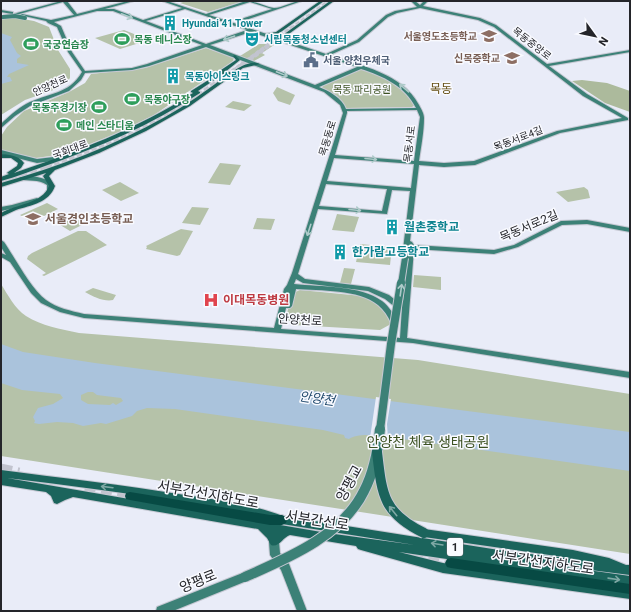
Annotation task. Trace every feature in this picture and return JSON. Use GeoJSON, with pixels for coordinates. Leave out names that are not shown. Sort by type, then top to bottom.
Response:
{"type":"FeatureCollection","features":[{"type":"Feature","properties":{"kind":"highway","name":"서부간선지하도로"},"geometry":{"type":"LineString","coordinates":[[130,496],[270,520],[282,520]]}},
{"type":"Feature","properties":{"kind":"highway","name":"서부간선지하도로"},"geometry":{"type":"LineString","coordinates":[[451,563],[630,589]]}},
{"type":"Feature","properties":{"kind":"main road"},"geometry":{"type":"LineString","coordinates":[[64,1],[74,16],[63,20],[64,29],[61,32],[50,22],[4,14],[64,1]]}},
{"type":"Feature","properties":{"kind":"main road","name":"목동동로"},"geometry":{"type":"LineString","coordinates":[[50,22],[132,1]]}},
{"type":"Feature","properties":{"kind":"main road","name":"목동서로"},"geometry":{"type":"LineString","coordinates":[[164,1],[362,67],[398,83],[414,97],[422,117],[400,297],[394,321]]}},
{"type":"Feature","properties":{"kind":"main road"},"geometry":{"type":"LineString","coordinates":[[173,4],[182,1]]}},
{"type":"Feature","properties":{"kind":"main road"},"geometry":{"type":"LineString","coordinates":[[206,15],[250,1],[275,9]]}},
{"type":"Feature","properties":{"kind":"main road"},"geometry":{"type":"LineString","coordinates":[[244,27],[240,24],[243,20],[300,1]]}},
{"type":"Feature","properties":{"kind":"main road"},"geometry":{"type":"LineString","coordinates":[[286,41],[284,36],[291,27],[322,1]]}},
{"type":"Feature","properties":{"kind":"main road"},"geometry":{"type":"LineString","coordinates":[[291,27],[326,1]]}},
{"type":"Feature","properties":{"kind":"main road"},"geometry":{"type":"LineString","coordinates":[[266,34],[277,33],[291,27],[331,1]]}},
{"type":"Feature","properties":{"kind":"main road","name":"목동중앙로"},"geometry":{"type":"LineString","coordinates":[[413,1],[420,7],[488,23],[501,31],[585,95],[628,120]]}},
{"type":"Feature","properties":{"kind":"main road"},"geometry":{"type":"LineString","coordinates":[[327,55],[358,41],[387,16],[396,12],[420,7],[426,1]]}},
{"type":"Feature","properties":{"kind":"main road"},"geometry":{"type":"LineString","coordinates":[[113,10],[111,8],[119,4]]}},
{"type":"Feature","properties":{"kind":"main road"},"geometry":{"type":"LineString","coordinates":[[141,21],[150,20],[186,8]]}},
{"type":"Feature","properties":{"kind":"main road","name":"목동동로"},"geometry":{"type":"LineString","coordinates":[[98,10],[113,10],[206,46],[258,64],[328,92],[336,98],[345,110],[295,275],[290,286],[293,289],[284,318],[279,322],[277,331]]}},
{"type":"Feature","properties":{"kind":"main road"},"geometry":{"type":"LineString","coordinates":[[22,16],[52,26],[57,31],[60,38],[65,42]]}},
{"type":"Feature","properties":{"kind":"main road"},"geometry":{"type":"LineString","coordinates":[[84,72],[142,66],[252,30]]}},
{"type":"Feature","properties":{"kind":"main road","name":"안양천로"},"geometry":{"type":"LineString","coordinates":[[1,127],[21,109],[74,86],[81,78],[84,72],[70,52],[61,32]]}},
{"type":"Feature","properties":{"kind":"main road"},"geometry":{"type":"LineString","coordinates":[[546,65],[630,51]]}},
{"type":"Feature","properties":{"kind":"main road"},"geometry":{"type":"LineString","coordinates":[[15,181],[103,149],[157,123],[189,104],[223,76],[238,60],[235,56]]}},
{"type":"Feature","properties":{"kind":"main road"},"geometry":{"type":"LineString","coordinates":[[223,76],[246,65],[258,64]]}},
{"type":"Feature","properties":{"kind":"main road"},"geometry":{"type":"LineString","coordinates":[[315,87],[362,67]]}},
{"type":"Feature","properties":{"kind":"main road","name":"국회대로"},"geometry":{"type":"LineString","coordinates":[[1,178],[66,157],[122,135],[174,108],[223,76]]}},
{"type":"Feature","properties":{"kind":"main road","name":"국회대로"},"geometry":{"type":"LineString","coordinates":[[1,184],[89,152],[132,133],[181,106],[223,76]]}},
{"type":"Feature","properties":{"kind":"main road"},"geometry":{"type":"LineString","coordinates":[[345,110],[420,109]]}},
{"type":"Feature","properties":{"kind":"main road","name":"목동서로4길"},"geometry":{"type":"LineString","coordinates":[[332,156],[454,165],[475,163],[559,132],[628,120]]}},
{"type":"Feature","properties":{"kind":"main road"},"geometry":{"type":"LineString","coordinates":[[1,152],[37,161],[66,157]]}},
{"type":"Feature","properties":{"kind":"main road"},"geometry":{"type":"LineString","coordinates":[[1,156],[14,157],[21,163],[16,170],[1,178]]}},
{"type":"Feature","properties":{"kind":"main road"},"geometry":{"type":"LineString","coordinates":[[1,215],[12,209],[47,196],[52,190],[52,186],[47,174],[63,164]]}},
{"type":"Feature","properties":{"kind":"main road"},"geometry":{"type":"LineString","coordinates":[[1,184],[29,178],[38,179],[48,183],[50,188],[47,193],[39,199],[1,209]]}},
{"type":"Feature","properties":{"kind":"main road"},"geometry":{"type":"LineString","coordinates":[[324,182],[413,190]]}},
{"type":"Feature","properties":{"kind":"main road"},"geometry":{"type":"LineString","coordinates":[[316,207],[385,213],[390,188]]}},
{"type":"Feature","properties":{"kind":"main road","name":"목동서로2길"},"geometry":{"type":"LineString","coordinates":[[411,247],[494,252],[516,246],[561,223],[587,222],[630,230]]}},
{"type":"Feature","properties":{"kind":"main road","name":"목동서로"},"geometry":{"type":"LineString","coordinates":[[403,340],[411,247],[407,236]]}},
{"type":"Feature","properties":{"kind":"main road","name":"안양천로"},"geometry":{"type":"LineString","coordinates":[[1,242],[11,260],[39,299],[70,313],[98,318],[403,340],[437,344],[630,375]]}},
{"type":"Feature","properties":{"kind":"main road"},"geometry":{"type":"LineString","coordinates":[[1,255],[11,260]]}},
{"type":"Feature","properties":{"kind":"main road"},"geometry":{"type":"LineString","coordinates":[[295,275],[303,281],[369,289],[387,297],[397,305],[407,302]]}},
{"type":"Feature","properties":{"kind":"main road"},"geometry":{"type":"LineString","coordinates":[[290,286],[360,294],[376,300],[387,309],[394,321]]}},
{"type":"Feature","properties":{"kind":"main road","name":"양평교"},"geometry":{"type":"LineString","coordinates":[[246,577],[304,549],[332,529],[349,514],[360,498],[367,485],[377,452],[394,321]]}},
{"type":"Feature","properties":{"kind":"main road"},"geometry":{"type":"LineString","coordinates":[[377,452],[381,486],[387,504],[393,513],[424,533],[573,554],[609,562],[629,570]]}},
{"type":"Feature","properties":{"kind":"main road","name":"서부간선로"},"geometry":{"type":"LineString","coordinates":[[1,474],[133,490],[231,506],[272,516],[282,520],[510,556],[629,570]]}},
{"type":"Feature","properties":{"kind":"main road","name":"서부간선로"},"geometry":{"type":"LineString","coordinates":[[1,481],[48,489],[55,494],[57,500],[63,496],[74,494],[340,539],[630,581]]}},
{"type":"Feature","properties":{"kind":"main road"},"geometry":{"type":"LineString","coordinates":[[260,525],[271,535],[274,542],[275,555],[285,567],[302,611]]}},
{"type":"Feature","properties":{"kind":"main road"},"geometry":{"type":"LineString","coordinates":[[274,542],[283,533],[291,531]]}},
{"type":"Feature","properties":{"kind":"main road"},"geometry":{"type":"LineString","coordinates":[[340,539],[443,568],[630,594]]}},
{"type":"Feature","properties":{"kind":"main road","name":"양평로"},"geometry":{"type":"LineString","coordinates":[[161,611],[246,577]]}},
{"type":"Feature","properties":{"kind":"green space"},"geometry":{"type":"Polygon","coordinates":[[[186,1],[244,1],[208,12],[180,3],[186,1]]]}},
{"type":"Feature","properties":{"kind":"green space"},"geometry":{"type":"Polygon","coordinates":[[[1,15],[34,21],[49,27],[58,50],[70,69],[70,78],[67,82],[56,89],[25,100],[1,115],[1,15]]]}},
{"type":"Feature","properties":{"kind":"green space","name":"목동 테니스장"},"geometry":{"type":"Polygon","coordinates":[[[124,30],[149,40],[120,49],[95,38],[124,30]]]}},
{"type":"Feature","properties":{"kind":"green space"},"geometry":{"type":"Polygon","coordinates":[[[276,40],[280,41],[262,53],[265,55],[254,61],[240,56],[259,44],[271,44],[276,40]]]}},
{"type":"Feature","properties":{"kind":"green space","name":"목동주경기장"},"geometry":{"type":"Polygon","coordinates":[[[206,48],[234,58],[233,61],[154,115],[117,133],[80,148],[57,155],[36,158],[1,150],[1,136],[7,127],[24,111],[69,92],[85,83],[91,74],[145,68],[206,48]]]}},
{"type":"Feature","properties":{"kind":"green space","name":"목동 파리공원"},"geometry":{"type":"Polygon","coordinates":[[[359,70],[375,72],[383,76],[405,93],[416,105],[412,107],[346,108],[337,96],[322,88],[323,86],[359,70]]]}},
{"type":"Feature","properties":{"kind":"green space"},"geometry":{"type":"Polygon","coordinates":[[[582,80],[607,83],[630,91],[630,112],[605,103],[572,81],[582,80]]]}},
{"type":"Feature","properties":{"kind":"green space"},"geometry":{"type":"Polygon","coordinates":[[[277,87],[295,95],[290,105],[278,101],[273,93],[277,87]]]}},
{"type":"Feature","properties":{"kind":"green space"},"geometry":{"type":"Polygon","coordinates":[[[233,101],[252,105],[244,111],[225,107],[233,101]]]}},
{"type":"Feature","properties":{"kind":"green space"},"geometry":{"type":"Polygon","coordinates":[[[220,163],[241,165],[230,185],[208,183],[220,163]]]}},
{"type":"Feature","properties":{"kind":"green space"},"geometry":{"type":"Polygon","coordinates":[[[120,182],[139,193],[121,201],[102,190],[120,182]]]}},
{"type":"Feature","properties":{"kind":"green space"},"geometry":{"type":"Polygon","coordinates":[[[584,187],[588,190],[590,198],[568,202],[556,192],[584,187]]]}},
{"type":"Feature","properties":{"kind":"green space"},"geometry":{"type":"Polygon","coordinates":[[[47,203],[58,209],[32,222],[20,215],[47,203]]]}},
{"type":"Feature","properties":{"kind":"green space"},"geometry":{"type":"Polygon","coordinates":[[[192,207],[209,208],[200,225],[182,223],[192,207]]]}},
{"type":"Feature","properties":{"kind":"green space"},"geometry":{"type":"Polygon","coordinates":[[[337,214],[359,217],[354,232],[332,230],[337,214]]]}},
{"type":"Feature","properties":{"kind":"green space"},"geometry":{"type":"Polygon","coordinates":[[[72,216],[84,224],[70,231],[57,223],[72,216]]]}},
{"type":"Feature","properties":{"kind":"green space"},"geometry":{"type":"Polygon","coordinates":[[[257,218],[275,219],[271,230],[253,229],[257,218]]]}},
{"type":"Feature","properties":{"kind":"green space"},"geometry":{"type":"Polygon","coordinates":[[[181,229],[193,231],[180,255],[177,256],[146,249],[146,246],[181,229]]]}},
{"type":"Feature","properties":{"kind":"green space"},"geometry":{"type":"Polygon","coordinates":[[[78,231],[86,231],[107,245],[44,276],[42,275],[46,273],[27,259],[32,253],[78,231]]]}},
{"type":"Feature","properties":{"kind":"green space"},"geometry":{"type":"Polygon","coordinates":[[[360,244],[392,247],[390,265],[356,262],[360,244]]]}},
{"type":"Feature","properties":{"kind":"green space"},"geometry":{"type":"Polygon","coordinates":[[[344,268],[355,269],[351,284],[340,283],[344,268]]]}},
{"type":"Feature","properties":{"kind":"green space"},"geometry":{"type":"Polygon","coordinates":[[[414,275],[441,277],[441,290],[413,287],[414,275]]]}},
{"type":"Feature","properties":{"kind":"green space","name":"안양천 체육 생태공원"},"geometry":{"type":"Polygon","coordinates":[[[1,284],[15,306],[26,316],[45,325],[79,333],[418,360],[630,394],[630,554],[1,456],[1,284]]]}},
{"type":"Feature","properties":{"kind":"green space"},"geometry":{"type":"Polygon","coordinates":[[[93,288],[116,295],[113,300],[103,300],[85,292],[93,288]]]}},
{"type":"Feature","properties":{"kind":"green space"},"geometry":{"type":"Polygon","coordinates":[[[300,290],[362,296],[373,301],[380,307],[391,324],[380,330],[295,325],[288,320],[286,316],[293,293],[300,290]]]}},
{"type":"Feature","properties":{"kind":"water"},"geometry":{"type":"Polygon","coordinates":[[[1,33],[12,37],[10,40],[17,53],[21,56],[17,59],[17,63],[29,65],[9,74],[7,77],[10,77],[12,81],[1,84],[1,33]]]}},
{"type":"Feature","properties":{"kind":"water","name":"안양천"},"geometry":{"type":"Polygon","coordinates":[[[1,344],[23,352],[95,363],[630,432],[630,471],[383,436],[360,435],[349,439],[345,438],[344,435],[323,430],[175,409],[147,408],[137,411],[132,416],[106,424],[101,423],[83,426],[73,423],[57,422],[39,424],[34,423],[35,421],[33,417],[38,408],[53,404],[63,398],[60,394],[22,390],[1,383],[1,344]],[[88,392],[81,395],[81,400],[88,404],[110,405],[113,403],[116,405],[123,401],[121,398],[97,395],[93,392],[88,392]]]}},
{"type":"Feature","properties":{"kind":"pier"},"geometry":{"type":"Polygon","coordinates":[[[376,397],[391,399],[387,424],[388,439],[370,438],[376,397]]]}},
{"type":"Feature","properties":{"kind":"tunnel"},"geometry":{"type":"LineString","coordinates":[[228,75],[330,1]]}},
{"type":"Feature","properties":{"kind":"tunnel"},"geometry":{"type":"LineString","coordinates":[[227,75],[293,27]]}},
{"type":"Feature","properties":{"kind":"tunnel"},"geometry":{"type":"LineString","coordinates":[[47,168],[83,155],[156,122],[194,99],[229,74]]}},
{"type":"Feature","properties":{"kind":"tunnel"},"geometry":{"type":"LineString","coordinates":[[1,184],[50,167]]}},
{"type":"Feature","properties":{"kind":"tunnel"},"geometry":{"type":"LineString","coordinates":[[1,469],[19,473]]}},
{"type":"Feature","properties":{"kind":"tunnel"},"geometry":{"type":"LineString","coordinates":[[85,487],[130,496]]}},
{"type":"Feature","properties":{"kind":"tunnel"},"geometry":{"type":"LineString","coordinates":[[412,556],[451,563]]}},
{"type":"Feature","properties":{"kind":"place","name":"Hyundai 41 Tower"},"geometry":{"type":"Point","coordinates":[170,23]}},
{"type":"Feature","properties":{"kind":"place","name":"서울영도초등학교"},"geometry":{"type":"Point","coordinates":[489,36]}},
{"type":"Feature","properties":{"kind":"place","name":"목동 테니스장"},"geometry":{"type":"Point","coordinates":[122,39]}},
{"type":"Feature","properties":{"kind":"place","name":"시립목동청소년센터"},"geometry":{"type":"Point","coordinates":[252,39]}},
{"type":"Feature","properties":{"kind":"place","name":"국궁연습장"},"geometry":{"type":"Point","coordinates":[31,44]}},
{"type":"Feature","properties":{"kind":"place","name":"신목중학교"},"geometry":{"type":"Point","coordinates":[512,58]}},
{"type":"Feature","properties":{"kind":"place","name":"서울 양천우체국"},"geometry":{"type":"Point","coordinates":[311,60]}},
{"type":"Feature","properties":{"kind":"place","name":"목동아이스링크"},"geometry":{"type":"Point","coordinates":[173,76]}},
{"type":"Feature","properties":{"kind":"place","name":"목동야구장"},"geometry":{"type":"Point","coordinates":[132,99]}},
{"type":"Feature","properties":{"kind":"place","name":"목동주경기장"},"geometry":{"type":"Point","coordinates":[99,107]}},
{"type":"Feature","properties":{"kind":"place","name":"메인 스타디움"},"geometry":{"type":"Point","coordinates":[64,125]}},
{"type":"Feature","properties":{"kind":"place","name":"서울경인초등학교"},"geometry":{"type":"Point","coordinates":[33,219]}},
{"type":"Feature","properties":{"kind":"place","name":"월촌중학교"},"geometry":{"type":"Point","coordinates":[392,227]}},
{"type":"Feature","properties":{"kind":"place","name":"한가람고등학교"},"geometry":{"type":"Point","coordinates":[340,252]}},
{"type":"Feature","properties":{"kind":"place","name":"이대목동병원"},"geometry":{"type":"Point","coordinates":[211,300]}},
{"type":"Feature","properties":{"kind":"district","name":"목동"},"geometry":{"type":"Point","coordinates":[441,89]}}]}
